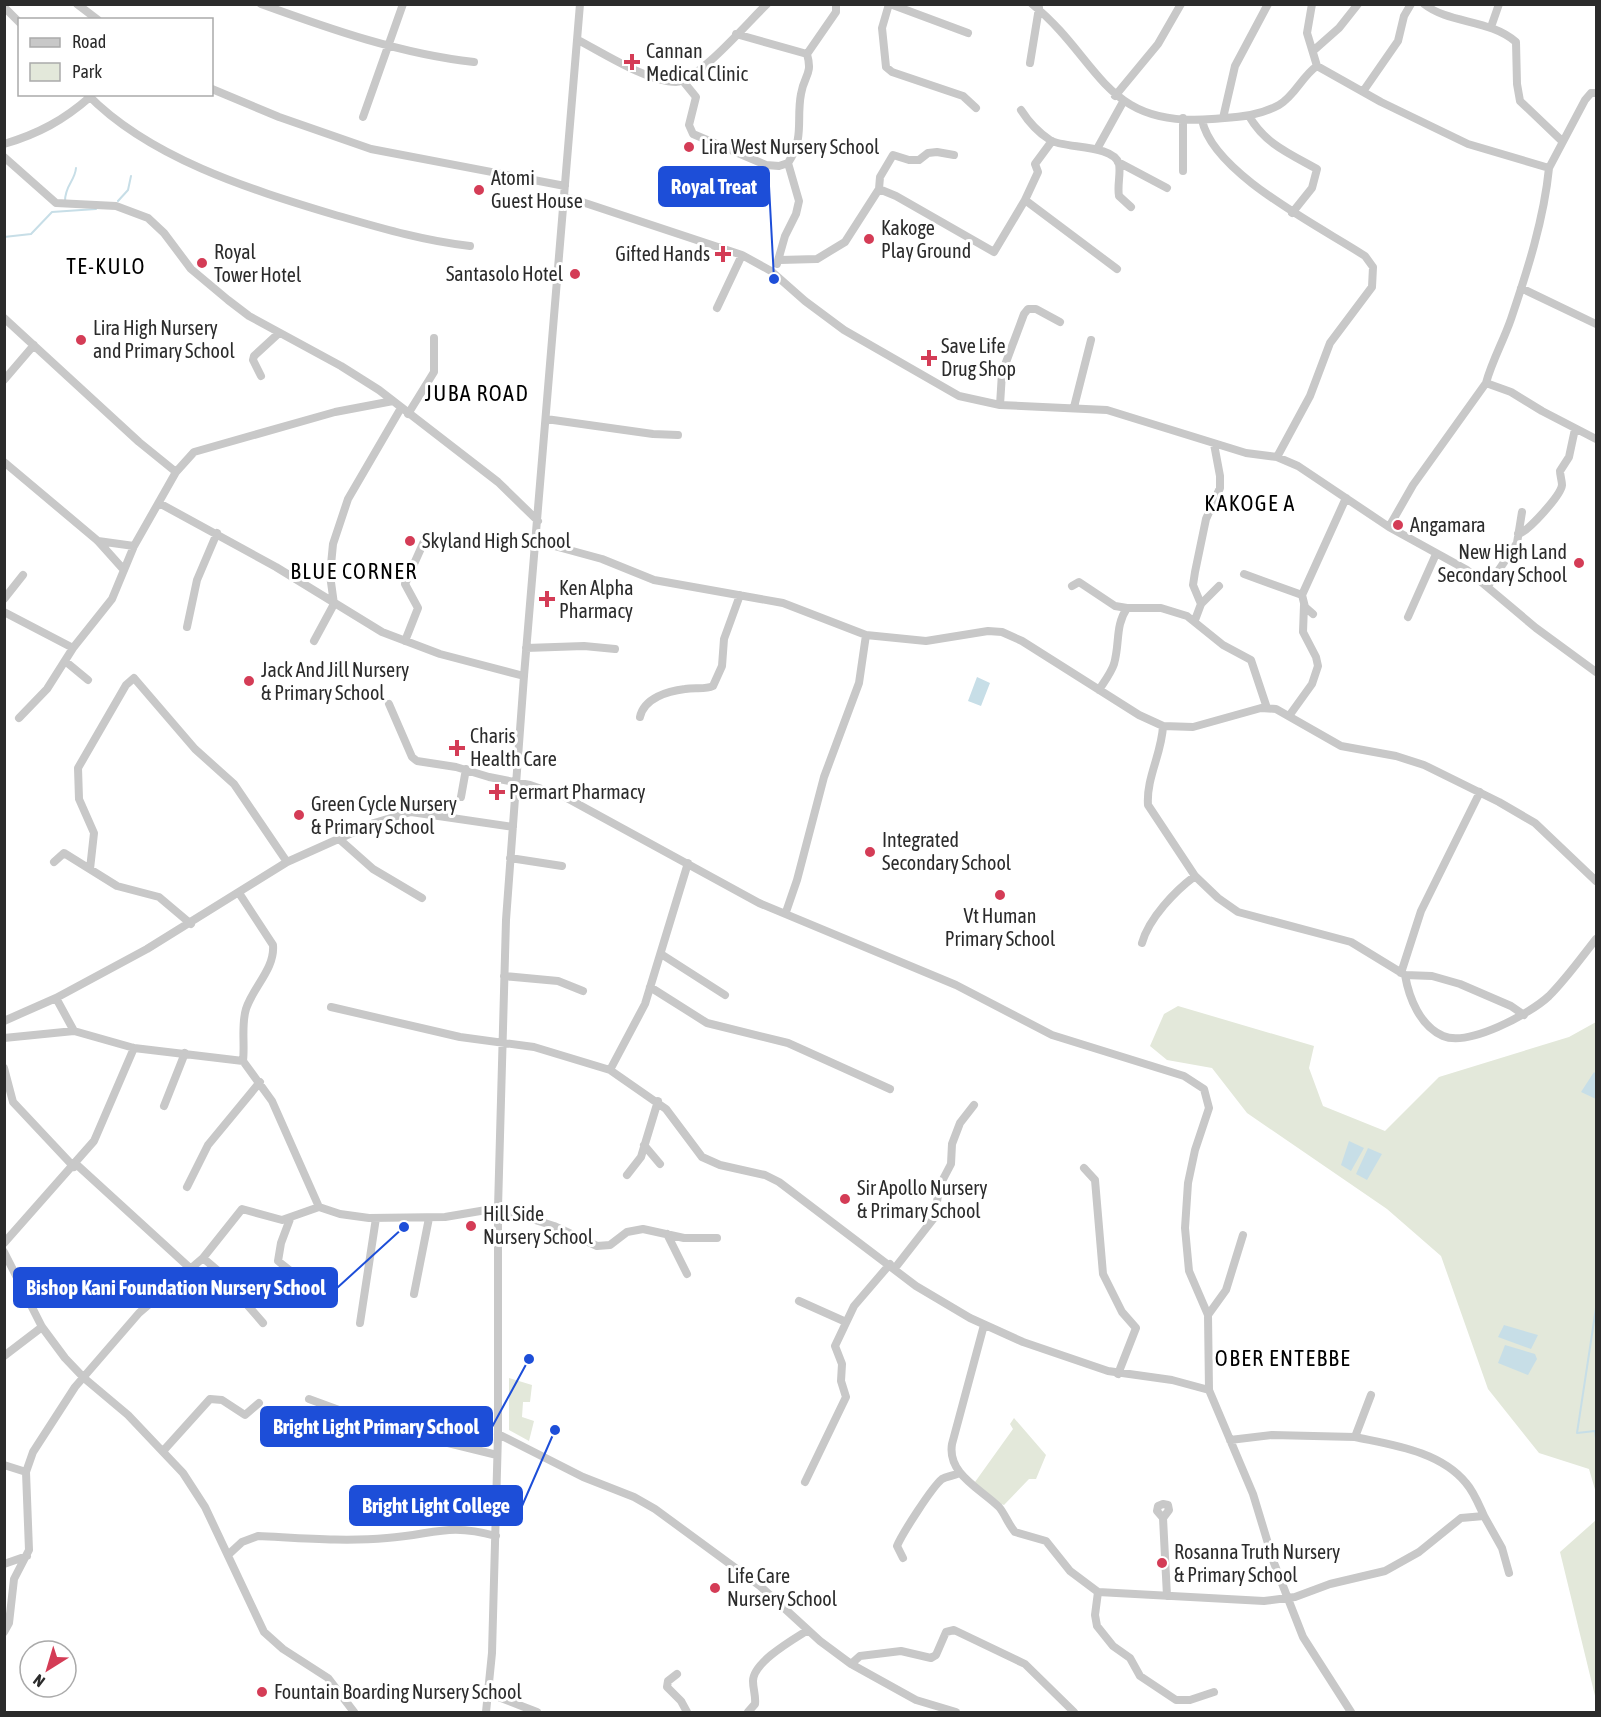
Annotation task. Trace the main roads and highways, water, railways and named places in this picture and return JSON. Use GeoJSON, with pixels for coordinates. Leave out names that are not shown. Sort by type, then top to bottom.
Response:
{"type":"FeatureCollection","features":[{"type":"Feature","properties":{"kind":"water"},"geometry":{"type":"Polygon","coordinates":[[[977,677],[990,683],[981,706],[968,701],[977,677]]]}},
{"type":"Feature","properties":{"kind":"water"},"geometry":{"type":"Polygon","coordinates":[[[1594,1072],[1596,1074],[1596,1099],[1581,1092],[1594,1072]]]}},
{"type":"Feature","properties":{"kind":"water"},"geometry":{"type":"Polygon","coordinates":[[[1349,1141],[1364,1148],[1351,1171],[1341,1165],[1349,1141]]]}},
{"type":"Feature","properties":{"kind":"water"},"geometry":{"type":"Polygon","coordinates":[[[1368,1148],[1382,1154],[1367,1180],[1356,1174],[1368,1148]]]}},
{"type":"Feature","properties":{"kind":"water"},"geometry":{"type":"Polygon","coordinates":[[[1504,1325],[1538,1335],[1531,1349],[1498,1337],[1504,1325]]]}},
{"type":"Feature","properties":{"kind":"water"},"geometry":{"type":"Polygon","coordinates":[[[1505,1345],[1535,1354],[1537,1359],[1528,1375],[1498,1363],[1505,1345]]]}},
{"type":"Feature","properties":{"kind":"waterway"},"geometry":{"type":"LineString","coordinates":[[65,201],[76,168]]}},
{"type":"Feature","properties":{"kind":"waterway"},"geometry":{"type":"LineString","coordinates":[[118,201],[128,190],[131,176]]}},
{"type":"Feature","properties":{"kind":"waterway"},"geometry":{"type":"LineString","coordinates":[[4,237],[31,234],[52,212],[96,209]]}},
{"type":"Feature","properties":{"kind":"waterway"},"geometry":{"type":"LineString","coordinates":[[1596,1308],[1577,1433],[1595,1431],[1596,1438]]}},
{"type":"Feature","properties":{"kind":"place","name":"Cannan Medical Clinic"},"geometry":{"type":"Point","coordinates":[632,62]}},
{"type":"Feature","properties":{"kind":"place","name":"Lira West Nursery School"},"geometry":{"type":"Point","coordinates":[689,147]}},
{"type":"Feature","properties":{"kind":"place","name":"Atomi Guest House"},"geometry":{"type":"Point","coordinates":[479,190]}},
{"type":"Feature","properties":{"kind":"place","name":"Kakoge Play Ground"},"geometry":{"type":"Point","coordinates":[869,239]}},
{"type":"Feature","properties":{"kind":"place","name":"Gifted Hands"},"geometry":{"type":"Point","coordinates":[723,254]}},
{"type":"Feature","properties":{"kind":"place","name":"Royal Tower Hotel"},"geometry":{"type":"Point","coordinates":[202,263]}},
{"type":"Feature","properties":{"kind":"place","name":"Santasolo Hotel"},"geometry":{"type":"Point","coordinates":[575,274]}},
{"type":"Feature","properties":{"kind":"place","name":"Royal Treat"},"geometry":{"type":"Point","coordinates":[774,279]}},
{"type":"Feature","properties":{"kind":"place","name":"Lira High Nursery and Primary School"},"geometry":{"type":"Point","coordinates":[81,340]}},
{"type":"Feature","properties":{"kind":"place","name":"Save Life Drug Shop"},"geometry":{"type":"Point","coordinates":[929,358]}},
{"type":"Feature","properties":{"kind":"place","name":"Angamara"},"geometry":{"type":"Point","coordinates":[1398,525]}},
{"type":"Feature","properties":{"kind":"place","name":"Skyland High School"},"geometry":{"type":"Point","coordinates":[410,541]}},
{"type":"Feature","properties":{"kind":"place","name":"New High Land Secondary School"},"geometry":{"type":"Point","coordinates":[1579,563]}},
{"type":"Feature","properties":{"kind":"place","name":"Ken Alpha Pharmacy"},"geometry":{"type":"Point","coordinates":[547,599]}},
{"type":"Feature","properties":{"kind":"place","name":"Jack And Jill Nursery & Primary School"},"geometry":{"type":"Point","coordinates":[249,681]}},
{"type":"Feature","properties":{"kind":"place","name":"Charis Health Care"},"geometry":{"type":"Point","coordinates":[457,748]}},
{"type":"Feature","properties":{"kind":"place","name":"Permart Pharmacy"},"geometry":{"type":"Point","coordinates":[497,792]}},
{"type":"Feature","properties":{"kind":"place","name":"Green Cycle Nursery & Primary School"},"geometry":{"type":"Point","coordinates":[299,815]}},
{"type":"Feature","properties":{"kind":"place","name":"Integrated Secondary School"},"geometry":{"type":"Point","coordinates":[870,852]}},
{"type":"Feature","properties":{"kind":"place","name":"Vt Human Primary School"},"geometry":{"type":"Point","coordinates":[1000,895]}},
{"type":"Feature","properties":{"kind":"place","name":"Sir Apollo Nursery & Primary School"},"geometry":{"type":"Point","coordinates":[845,1199]}},
{"type":"Feature","properties":{"kind":"place","name":"Hill Side Nursery School"},"geometry":{"type":"Point","coordinates":[471,1226]}},
{"type":"Feature","properties":{"kind":"place","name":"Bishop Kani Foundation Nursery School"},"geometry":{"type":"Point","coordinates":[404,1227]}},
{"type":"Feature","properties":{"kind":"place","name":"Bright Light Primary School"},"geometry":{"type":"Point","coordinates":[529,1359]}},
{"type":"Feature","properties":{"kind":"place","name":"Bright Light College"},"geometry":{"type":"Point","coordinates":[555,1430]}},
{"type":"Feature","properties":{"kind":"place","name":"Rosanna Truth Nursery & Primary School"},"geometry":{"type":"Point","coordinates":[1162,1563]}},
{"type":"Feature","properties":{"kind":"place","name":"Life Care Nursery School"},"geometry":{"type":"Point","coordinates":[715,1588]}},
{"type":"Feature","properties":{"kind":"place","name":"Fountain Boarding Nursery School"},"geometry":{"type":"Point","coordinates":[262,1692]}},
{"type":"Feature","properties":{"kind":"district","name":"TE-KULO"},"geometry":{"type":"Point","coordinates":[106,266]}},
{"type":"Feature","properties":{"kind":"district","name":"JUBA ROAD"},"geometry":{"type":"Point","coordinates":[477,393]}},
{"type":"Feature","properties":{"kind":"district","name":"KAKOGE A"},"geometry":{"type":"Point","coordinates":[1250,503]}},
{"type":"Feature","properties":{"kind":"district","name":"BLUE CORNER"},"geometry":{"type":"Point","coordinates":[354,571]}},
{"type":"Feature","properties":{"kind":"district","name":"OBER ENTEBBE"},"geometry":{"type":"Point","coordinates":[1283,1358]}}]}
